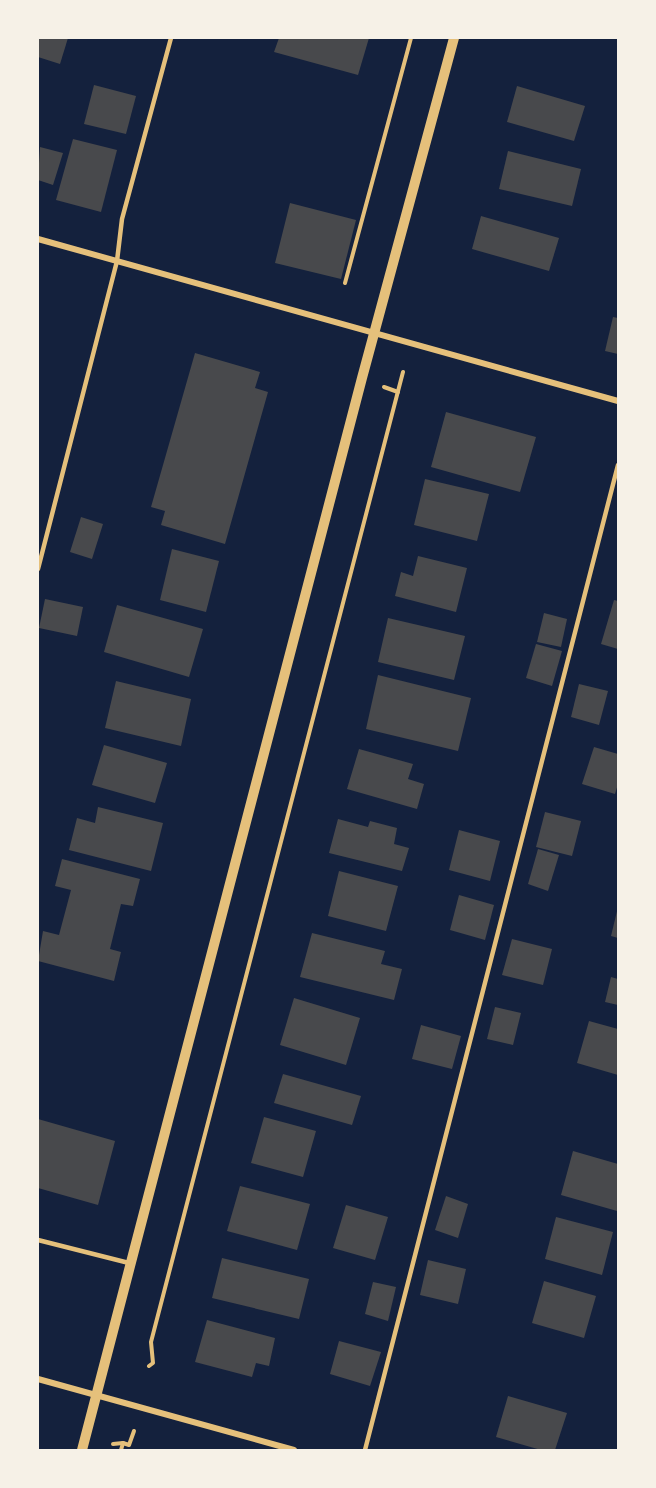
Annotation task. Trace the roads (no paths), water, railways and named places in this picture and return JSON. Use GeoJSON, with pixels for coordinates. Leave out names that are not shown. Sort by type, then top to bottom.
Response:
{"type":"FeatureCollection","features":[{"type":"Feature","properties":{"kind":"street"},"geometry":{"type":"LineString","coordinates":[[82,1450],[454,38]]}},
{"type":"Feature","properties":{"kind":"street"},"geometry":{"type":"LineString","coordinates":[[38,239],[618,401]]}},
{"type":"Feature","properties":{"kind":"street"},"geometry":{"type":"LineString","coordinates":[[38,1379],[294,1450]]}},
{"type":"Feature","properties":{"kind":"lane"},"geometry":{"type":"LineString","coordinates":[[38,569],[117,261],[122,219],[171,38]]}},
{"type":"Feature","properties":{"kind":"lane"},"geometry":{"type":"LineString","coordinates":[[366,1450],[618,465]]}},
{"type":"Feature","properties":{"kind":"lane"},"geometry":{"type":"LineString","coordinates":[[38,1240],[132,1263]]}}]}
